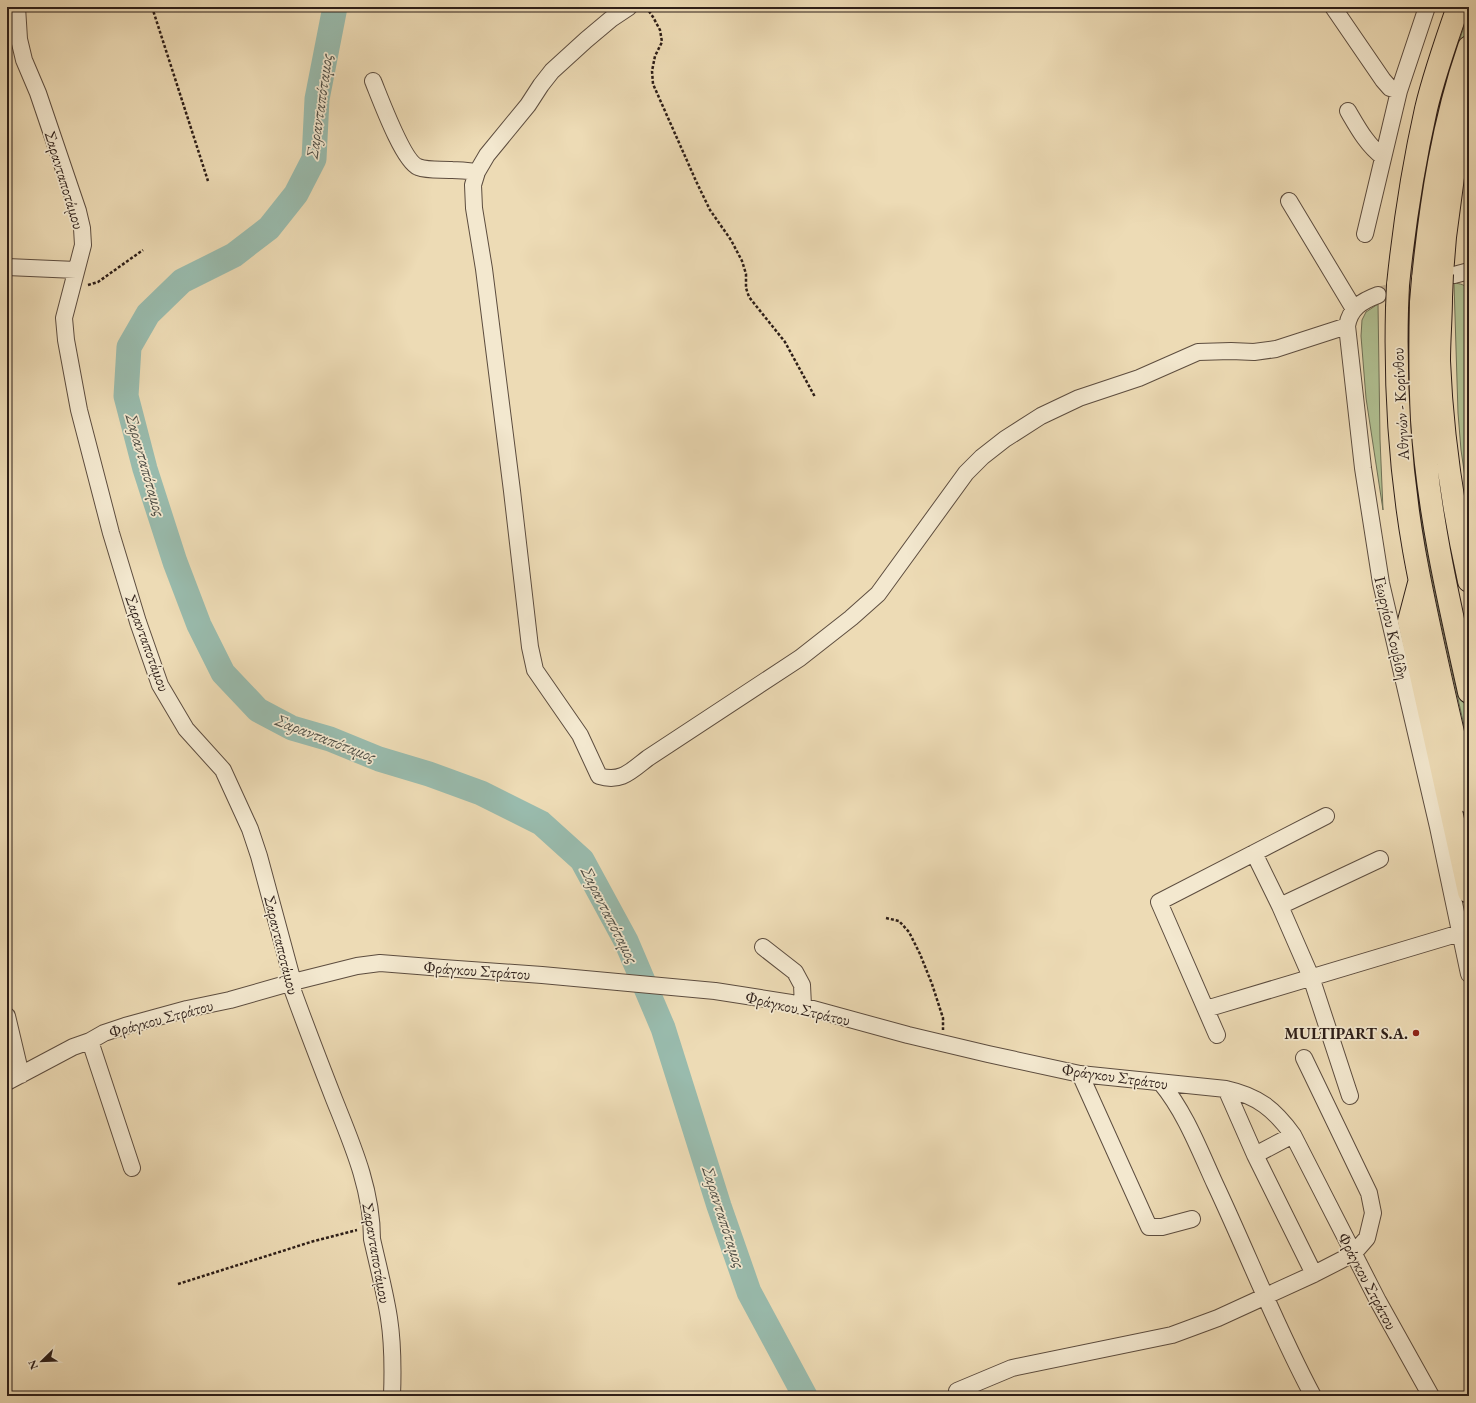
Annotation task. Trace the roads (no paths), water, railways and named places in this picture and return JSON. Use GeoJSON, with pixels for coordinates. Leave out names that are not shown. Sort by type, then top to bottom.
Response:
{"type":"FeatureCollection","features":[{"type":"Feature","properties":{"kind":"highway","name":"Αθηνών - Κορίνθου"},"geometry":{"type":"LineString","coordinates":[[1458,7],[1444,46],[1426,108],[1414,170],[1405,225],[1398,285],[1396,359],[1398,423],[1405,486],[1420,580],[1469,802]]}},
{"type":"Feature","properties":{"kind":"highway"},"geometry":{"type":"LineString","coordinates":[[1447,275],[1428,236],[1436,174],[1450,114],[1469,47]]}},
{"type":"Feature","properties":{"kind":"highway"},"geometry":{"type":"LineString","coordinates":[[1469,108],[1453,177],[1445,237],[1447,275],[1431,299],[1439,359],[1443,419],[1450,480],[1469,581]]}},
{"type":"Feature","properties":{"kind":"highway","name":"Αθηνών - Κορίνθου"},"geometry":{"type":"LineString","coordinates":[[1431,299],[1420,359],[1422,421],[1438,543],[1469,692]]}},
{"type":"Feature","properties":{"kind":"highway"},"geometry":{"type":"LineString","coordinates":[[1420,580],[1409,621],[1469,892]]}},
{"type":"Feature","properties":{"kind":"street","name":"Σαρανταποτάμου"},"geometry":{"type":"LineString","coordinates":[[18,7],[19,39],[24,60],[38,93],[78,211],[82,228],[83,245],[80,261],[76,270],[64,318],[66,340],[79,410],[111,533],[138,622],[160,685],[186,729],[223,770],[241,809],[259,856],[293,982],[293,991],[358,1158],[367,1196],[372,1226],[372,1240],[389,1317],[392,1340],[392,1396]]}},
{"type":"Feature","properties":{"kind":"street"},"geometry":{"type":"LineString","coordinates":[[629,7],[596,32],[552,71],[528,105],[487,155],[477,172],[473,185],[474,208],[484,268],[530,647],[535,670],[580,735],[599,776],[607,779],[614,779],[624,776],[648,758],[800,658],[851,618],[878,594],[966,473],[982,457],[1041,416],[1079,398],[1139,378],[1198,352],[1254,352],[1276,349],[1347,326]]}},
{"type":"Feature","properties":{"kind":"street"},"geometry":{"type":"LineString","coordinates":[[1333,7],[1383,80],[1390,88],[1399,91]]}},
{"type":"Feature","properties":{"kind":"street"},"geometry":{"type":"LineString","coordinates":[[1365,234],[1399,91],[1427,7]]}},
{"type":"Feature","properties":{"kind":"street"},"geometry":{"type":"LineString","coordinates":[[373,81],[392,127],[410,162],[418,167],[432,170],[477,172]]}},
{"type":"Feature","properties":{"kind":"street"},"geometry":{"type":"LineString","coordinates":[[1348,111],[1365,140],[1383,157]]}},
{"type":"Feature","properties":{"kind":"street"},"geometry":{"type":"LineString","coordinates":[[1289,201],[1354,309],[1366,299],[1378,295]]}},
{"type":"Feature","properties":{"kind":"street"},"geometry":{"type":"LineString","coordinates":[[7,267],[76,270]]}},
{"type":"Feature","properties":{"kind":"street","name":"Γεωργίου Κουβίδη"},"geometry":{"type":"LineString","coordinates":[[1354,309],[1348,317],[1347,326],[1363,468],[1381,583],[1436,820],[1469,974]]}},
{"type":"Feature","properties":{"kind":"street"},"geometry":{"type":"LineString","coordinates":[[1218,1035],[1159,902],[1326,816]]}},
{"type":"Feature","properties":{"kind":"street"},"geometry":{"type":"LineString","coordinates":[[1254,853],[1280,906],[1311,977],[1350,1096]]}},
{"type":"Feature","properties":{"kind":"street"},"geometry":{"type":"LineString","coordinates":[[1280,906],[1380,859]]}},
{"type":"Feature","properties":{"kind":"street"},"geometry":{"type":"LineString","coordinates":[[1206,1009],[1460,933]]}},
{"type":"Feature","properties":{"kind":"street"},"geometry":{"type":"LineString","coordinates":[[763,947],[795,972],[802,985],[803,1006]]}},
{"type":"Feature","properties":{"kind":"street","name":"Φράγκου Στράτου"},"geometry":{"type":"LineString","coordinates":[[14,1078],[104,1033],[125,1026],[187,1009],[230,1000],[293,982],[357,966],[380,962],[715,991],[791,1003],[943,1043],[1080,1074],[1226,1089],[1241,1092],[1260,1101],[1280,1118],[1293,1135],[1378,1301],[1431,1396]]}},
{"type":"Feature","properties":{"kind":"street"},"geometry":{"type":"LineString","coordinates":[[7,1016],[14,1078]]}},
{"type":"Feature","properties":{"kind":"street"},"geometry":{"type":"LineString","coordinates":[[90,1041],[132,1168]]}},
{"type":"Feature","properties":{"kind":"street"},"geometry":{"type":"LineString","coordinates":[[957,1391],[1012,1368],[1172,1335],[1218,1318],[1354,1254],[1367,1238],[1373,1213],[1369,1192],[1304,1058]]}},
{"type":"Feature","properties":{"kind":"street"},"geometry":{"type":"LineString","coordinates":[[1080,1074],[1148,1226],[1162,1228],[1192,1219]]}},
{"type":"Feature","properties":{"kind":"street"},"geometry":{"type":"LineString","coordinates":[[1161,1083],[1171,1096],[1191,1130],[1239,1235],[1265,1297],[1313,1396]]}},
{"type":"Feature","properties":{"kind":"street"},"geometry":{"type":"LineString","coordinates":[[1226,1089],[1254,1155],[1314,1274]]}},
{"type":"Feature","properties":{"kind":"street"},"geometry":{"type":"LineString","coordinates":[[1254,1155],[1293,1135]]}},
{"type":"Feature","properties":{"kind":"waterway","name":"Σαρανταπόταμος"},"geometry":{"type":"LineString","coordinates":[[335,7],[317,99],[314,159],[296,194],[269,228],[234,255],[182,281],[148,314],[129,347],[126,396],[145,469],[175,562],[199,625],[223,673],[258,710],[292,728],[330,739],[379,759],[429,774],[481,793],[541,823],[582,860],[626,941],[663,1028],[719,1206],[749,1292],[805,1396]]}},
{"type":"Feature","properties":{"kind":"tunnel"},"geometry":{"type":"LineString","coordinates":[[1378,295],[1433,281]]}},
{"type":"Feature","properties":{"kind":"place","name":"MULTIPART S.A."},"geometry":{"type":"Point","coordinates":[1416,1033]}}]}
